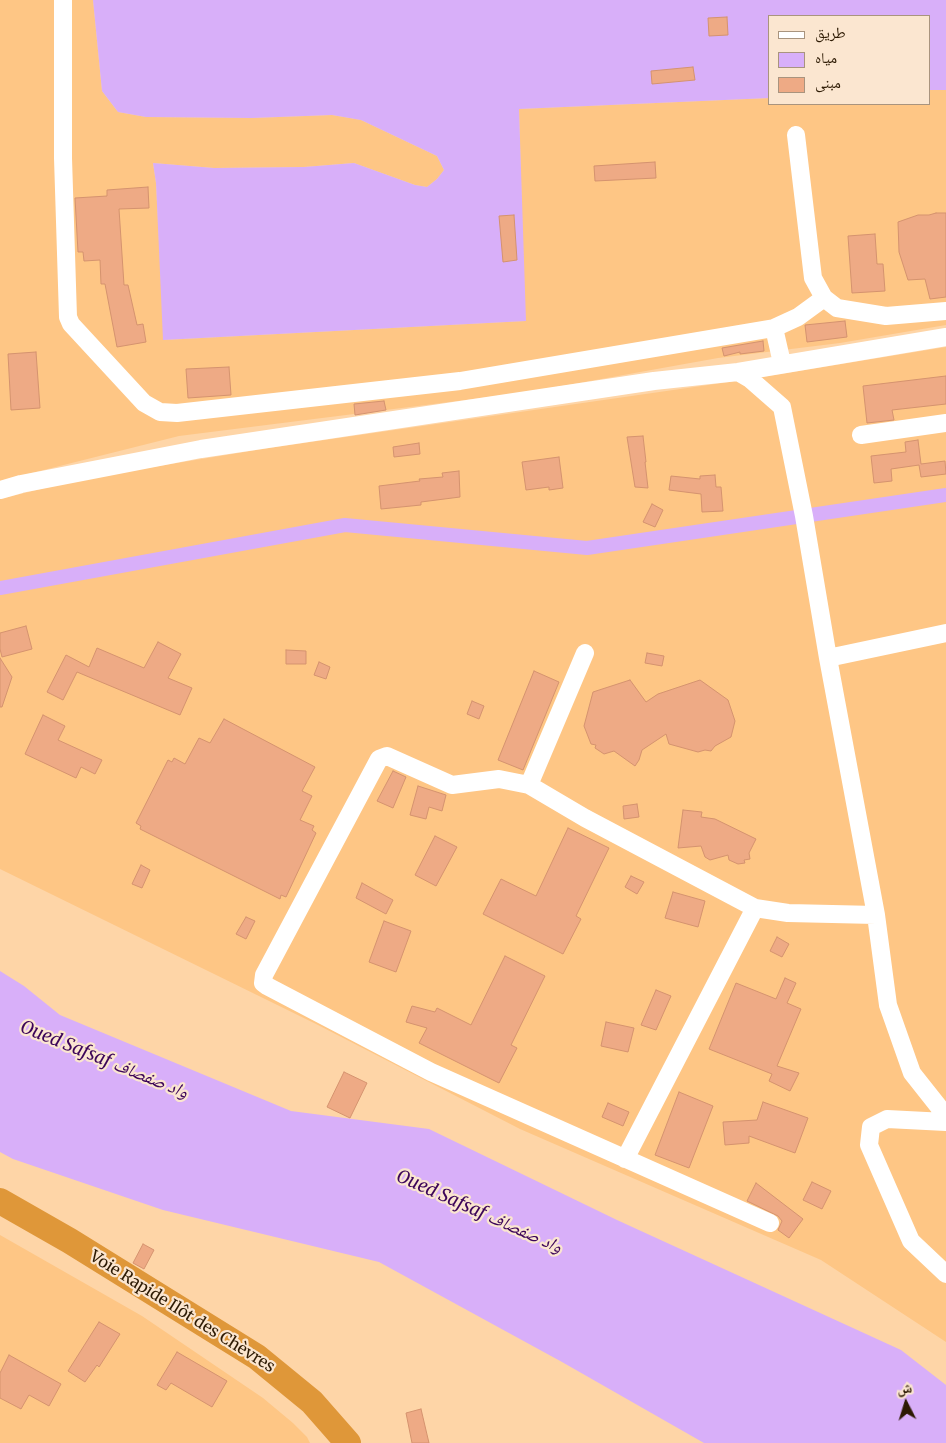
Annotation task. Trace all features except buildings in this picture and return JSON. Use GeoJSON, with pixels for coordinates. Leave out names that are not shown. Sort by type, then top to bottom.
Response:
{"type":"FeatureCollection","features":[{"type":"Feature","properties":{"kind":"highway","name":"Voie Rapide Ilôt des Chèvres"},"geometry":{"type":"LineString","coordinates":[[0,1201],[70,1241],[257,1357],[312,1402],[348,1443]]}},
{"type":"Feature","properties":{"kind":"highway","name":"Voie Rapide Ilôt des Chèvres"},"geometry":{"type":"LineString","coordinates":[[0,1219],[235,1361],[280,1392],[312,1421],[330,1443]]}},
{"type":"Feature","properties":{"kind":"lane"},"geometry":{"type":"LineString","coordinates":[[63,0],[63,158],[68,317],[71,324],[144,403],[160,412],[177,413],[460,381],[774,328],[798,317],[824,298]]}},
{"type":"Feature","properties":{"kind":"lane"},"geometry":{"type":"LineString","coordinates":[[796,135],[812,278],[824,298],[837,308],[886,316],[946,311]]}},
{"type":"Feature","properties":{"kind":"lane"},"geometry":{"type":"LineString","coordinates":[[774,328],[782,364]]}},
{"type":"Feature","properties":{"kind":"lane"},"geometry":{"type":"LineString","coordinates":[[0,490],[21,484],[201,449],[654,381],[738,372],[946,337]]}},
{"type":"Feature","properties":{"kind":"lane"},"geometry":{"type":"LineString","coordinates":[[738,372],[750,379],[782,406],[804,516],[828,658],[876,915],[888,1005],[912,1073],[946,1116]]}},
{"type":"Feature","properties":{"kind":"lane"},"geometry":{"type":"LineString","coordinates":[[860,435],[946,423]]}},
{"type":"Feature","properties":{"kind":"lane"},"geometry":{"type":"LineString","coordinates":[[828,658],[946,633]]}},
{"type":"Feature","properties":{"kind":"lane"},"geometry":{"type":"LineString","coordinates":[[529,785],[585,653]]}},
{"type":"Feature","properties":{"kind":"lane"},"geometry":{"type":"LineString","coordinates":[[770,1223],[431,1072],[267,986],[263,983],[264,975],[380,759],[388,756],[452,785],[499,779],[529,785],[586,818],[755,908],[788,913],[876,915]]}},
{"type":"Feature","properties":{"kind":"lane"},"geometry":{"type":"LineString","coordinates":[[625,1159],[755,908]]}},
{"type":"Feature","properties":{"kind":"lane"},"geometry":{"type":"LineString","coordinates":[[946,1122],[887,1119],[871,1127],[869,1145],[911,1241],[946,1274]]}},
{"type":"Feature","properties":{"kind":"shaded area"},"geometry":{"type":"Polygon","coordinates":[[[0,0],[93,0],[102,91],[118,112],[146,117],[252,118],[332,115],[361,120],[437,156],[444,170],[427,187],[415,185],[354,163],[304,167],[214,168],[153,163],[156,183],[164,340],[525,321],[519,109],[768,98],[768,105],[931,105],[931,90],[946,90],[946,325],[840,343],[718,358],[529,392],[179,436],[0,481],[0,0]]]}},
{"type":"Feature","properties":{"kind":"shaded area"},"geometry":{"type":"Polygon","coordinates":[[[946,347],[946,1342],[821,1260],[520,1129],[316,1024],[0,869],[0,499],[122,472],[269,448],[750,379],[946,347]]]}},
{"type":"Feature","properties":{"kind":"shaded area"},"geometry":{"type":"Polygon","coordinates":[[[0,1235],[142,1316],[263,1398],[293,1423],[307,1437],[310,1443],[0,1443],[0,1235]]]}},
{"type":"Feature","properties":{"kind":"water"},"geometry":{"type":"Polygon","coordinates":[[[93,0],[946,0],[946,90],[931,90],[931,15],[768,15],[768,98],[519,109],[526,321],[163,340],[156,183],[153,163],[214,168],[304,167],[354,163],[415,185],[427,187],[444,170],[437,156],[361,120],[332,115],[252,118],[146,117],[118,112],[102,91],[93,0]]]}},
{"type":"Feature","properties":{"kind":"water","name":"Oued Safsaf واد صفصاف"},"geometry":{"type":"Polygon","coordinates":[[[0,971],[24,986],[60,1015],[291,1111],[429,1129],[617,1220],[901,1350],[946,1385],[946,1443],[704,1443],[562,1362],[379,1262],[163,1210],[13,1159],[0,1152],[0,971]]]}},
{"type":"Feature","properties":{"kind":"waterway"},"geometry":{"type":"LineString","coordinates":[[0,588],[345,525],[587,548],[946,495]]}}]}
